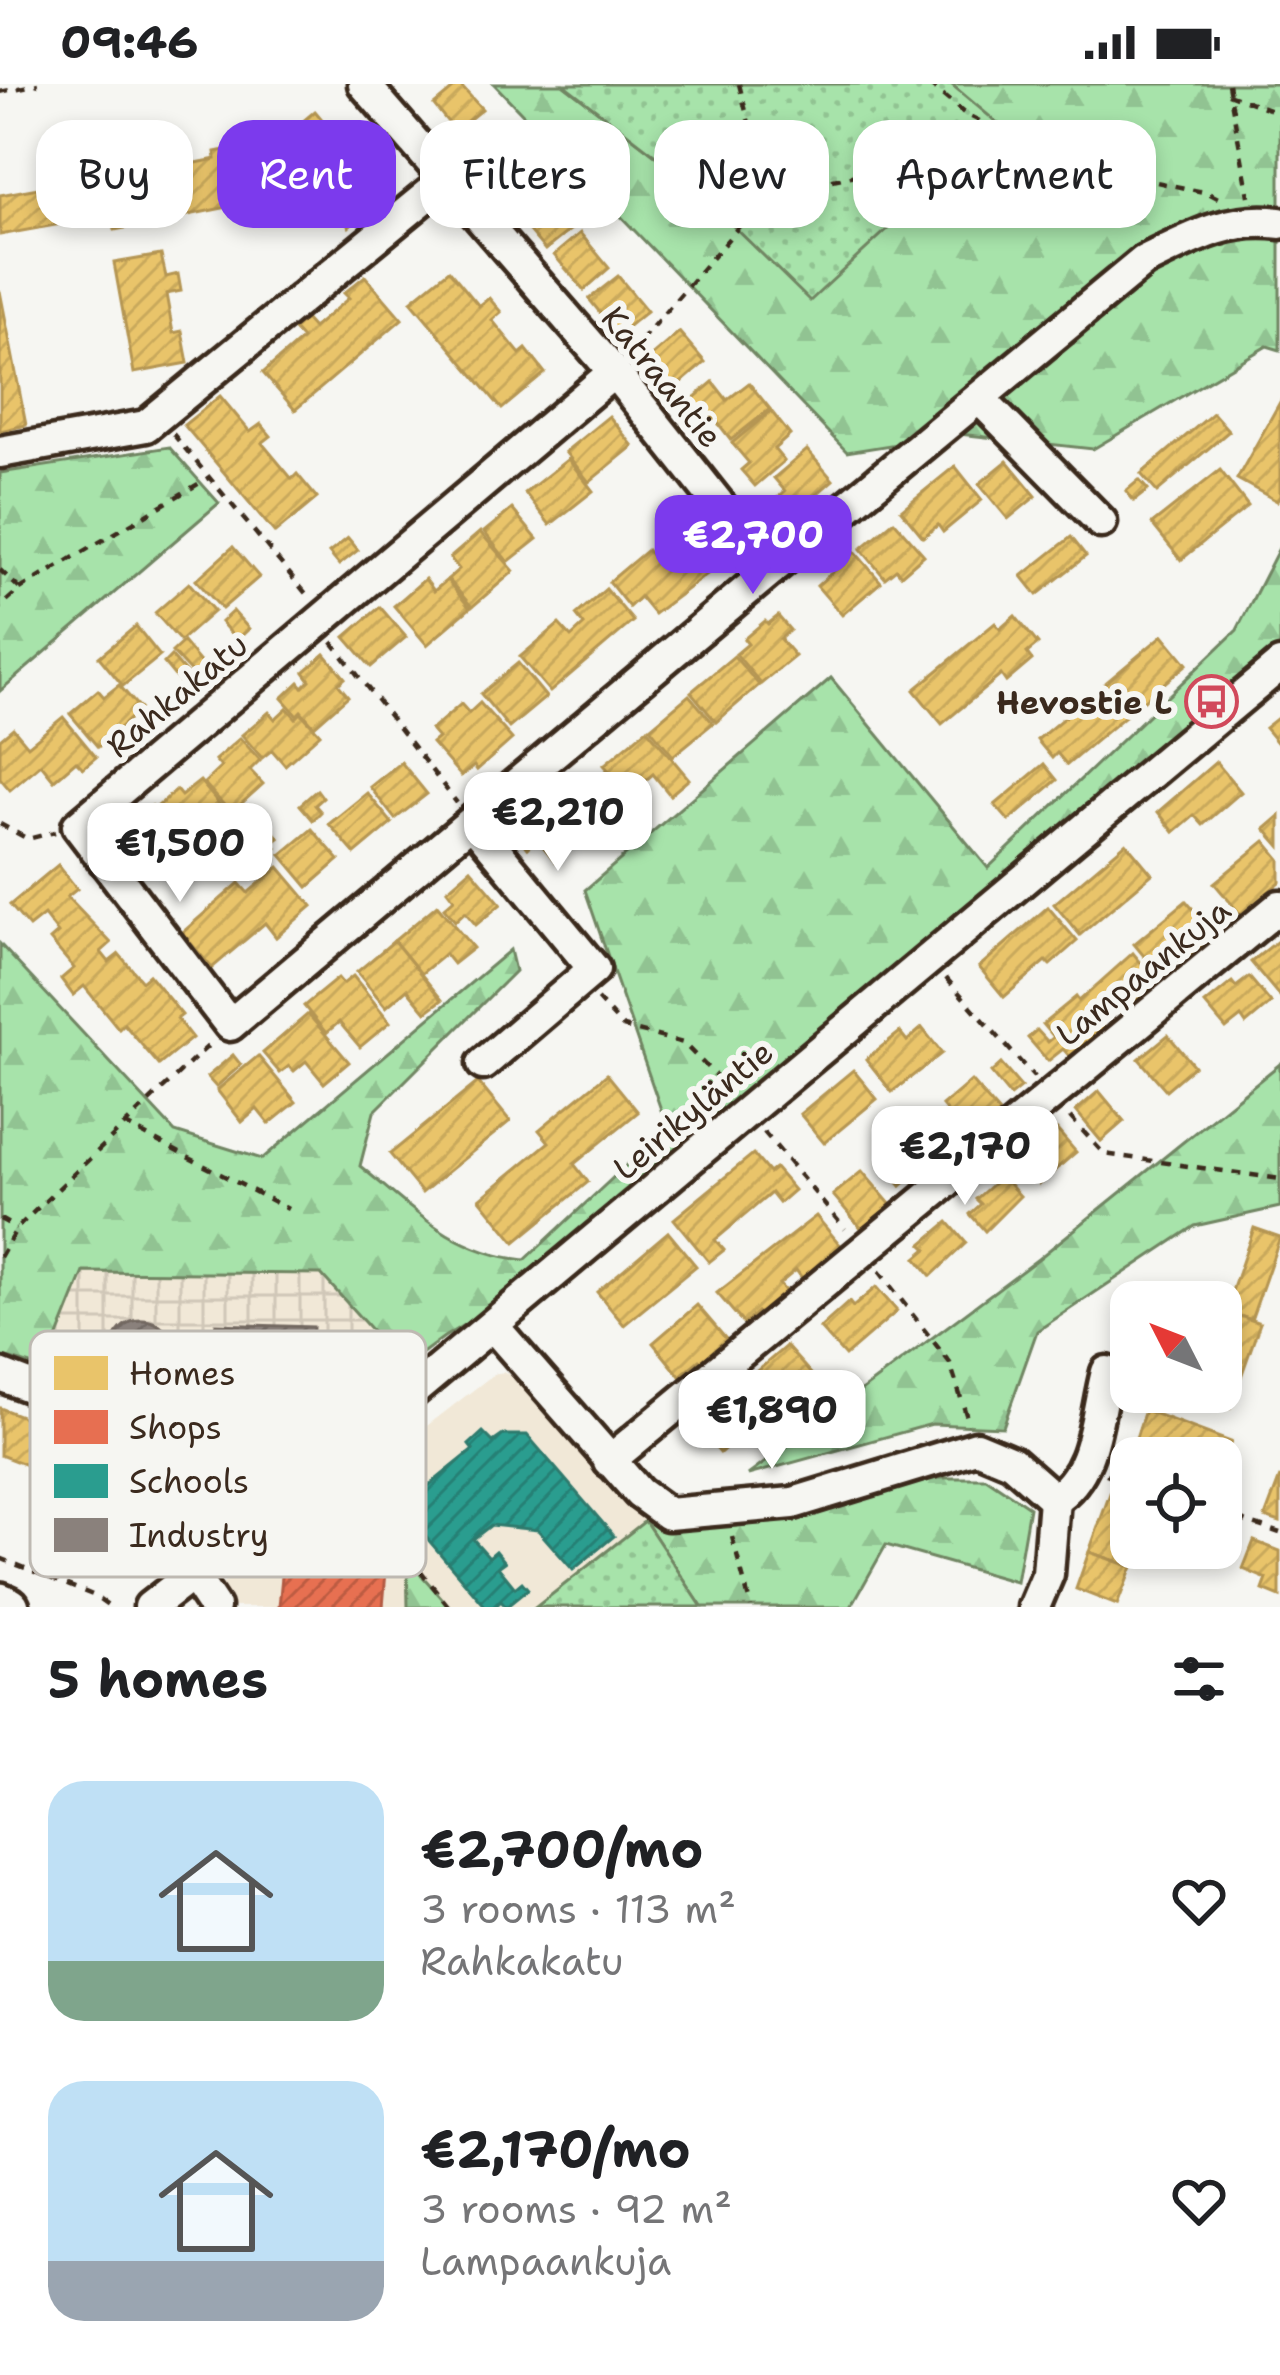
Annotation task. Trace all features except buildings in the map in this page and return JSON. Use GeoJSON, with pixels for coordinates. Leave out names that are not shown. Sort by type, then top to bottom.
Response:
{"type":"FeatureCollection","features":[{"type":"Feature","properties":{"kind":"main road"},"geometry":{"type":"LineString","coordinates":[[0,1603],[9,1607]]}},
{"type":"Feature","properties":{"kind":"street","name":"Katraantie"},"geometry":{"type":"LineString","coordinates":[[364,84],[420,151]]}},
{"type":"Feature","properties":{"kind":"street"},"geometry":{"type":"LineString","coordinates":[[0,452],[146,426],[420,201]]}},
{"type":"Feature","properties":{"kind":"street"},"geometry":{"type":"LineString","coordinates":[[78,826],[230,1025],[1144,261],[1213,227],[1267,221]]}},
{"type":"Feature","properties":{"kind":"street","name":"Katraantie"},"geometry":{"type":"LineString","coordinates":[[487,228],[614,372],[771,570]]}},
{"type":"Feature","properties":{"kind":"street","name":"Rahkakatu"},"geometry":{"type":"LineString","coordinates":[[78,826],[614,372]]}},
{"type":"Feature","properties":{"kind":"street"},"geometry":{"type":"LineString","coordinates":[[979,398],[1101,522]]}},
{"type":"Feature","properties":{"kind":"street","name":"Leirikyläntie"},"geometry":{"type":"LineString","coordinates":[[426,1382],[754,1117],[1280,665]]}},
{"type":"Feature","properties":{"kind":"street"},"geometry":{"type":"LineString","coordinates":[[472,822],[588,975],[483,1064]]}},
{"type":"Feature","properties":{"kind":"street","name":"Lampaankuja"},"geometry":{"type":"LineString","coordinates":[[609,1461],[1280,906]]}},
{"type":"Feature","properties":{"kind":"street"},"geometry":{"type":"LineString","coordinates":[[493,1326],[609,1461],[639,1493],[668,1514],[793,1503],[976,1447],[1012,1462],[1054,1499]]}},
{"type":"Feature","properties":{"kind":"street"},"geometry":{"type":"LineString","coordinates":[[1054,1499],[1072,1487],[1088,1460],[1107,1372]]}},
{"type":"Feature","properties":{"kind":"street"},"geometry":{"type":"LineString","coordinates":[[0,1376],[30,1387]]}},
{"type":"Feature","properties":{"kind":"street"},"geometry":{"type":"LineString","coordinates":[[1034,1607],[1048,1574],[1054,1499]]}},
{"type":"Feature","properties":{"kind":"street","name":"Leirikyläntie"},"geometry":{"type":"LineString","coordinates":[[149,1607],[188,1577]]}},
{"type":"Feature","properties":{"kind":"street"},"geometry":{"type":"LineString","coordinates":[[194,1577],[214,1607]]}},
{"type":"Feature","properties":{"kind":"path"},"geometry":{"type":"LineString","coordinates":[[0,92],[38,84]]}},
{"type":"Feature","properties":{"kind":"path"},"geometry":{"type":"LineString","coordinates":[[739,84],[748,120]]}},
{"type":"Feature","properties":{"kind":"path"},"geometry":{"type":"LineString","coordinates":[[929,84],[977,120]]}},
{"type":"Feature","properties":{"kind":"path"},"geometry":{"type":"LineString","coordinates":[[1228,84],[1267,221]]}},
{"type":"Feature","properties":{"kind":"path"},"geometry":{"type":"LineString","coordinates":[[1228,94],[1280,112]]}},
{"type":"Feature","properties":{"kind":"path"},"geometry":{"type":"LineString","coordinates":[[1156,182],[1208,193],[1267,221]]}},
{"type":"Feature","properties":{"kind":"path"},"geometry":{"type":"LineString","coordinates":[[614,372],[738,228]]}},
{"type":"Feature","properties":{"kind":"path"},"geometry":{"type":"LineString","coordinates":[[158,416],[321,620],[472,822]]}},
{"type":"Feature","properties":{"kind":"path"},"geometry":{"type":"LineString","coordinates":[[0,607],[20,589],[210,478]]}},
{"type":"Feature","properties":{"kind":"path"},"geometry":{"type":"LineString","coordinates":[[0,571],[20,589]]}},
{"type":"Feature","properties":{"kind":"path"},"geometry":{"type":"LineString","coordinates":[[0,824],[28,839],[78,826]]}},
{"type":"Feature","properties":{"kind":"path"},"geometry":{"type":"LineString","coordinates":[[588,975],[623,1028],[683,1043],[754,1117],[950,1363],[976,1447]]}},
{"type":"Feature","properties":{"kind":"path"},"geometry":{"type":"LineString","coordinates":[[946,978],[1104,1154],[1280,1179]]}},
{"type":"Feature","properties":{"kind":"path"},"geometry":{"type":"LineString","coordinates":[[0,1258],[17,1228],[230,1025]]}},
{"type":"Feature","properties":{"kind":"path"},"geometry":{"type":"LineString","coordinates":[[124,1124],[288,1209]]}},
{"type":"Feature","properties":{"kind":"path"},"geometry":{"type":"LineString","coordinates":[[0,1219],[17,1228]]}},
{"type":"Feature","properties":{"kind":"path"},"geometry":{"type":"LineString","coordinates":[[725,1509],[752,1607]]}},
{"type":"Feature","properties":{"kind":"path"},"geometry":{"type":"LineString","coordinates":[[1242,1520],[1280,1533]]}},
{"type":"Feature","properties":{"kind":"path"},"geometry":{"type":"LineString","coordinates":[[0,1558],[30,1570]]}},
{"type":"Feature","properties":{"kind":"path"},"geometry":{"type":"LineString","coordinates":[[48,1577],[111,1607]]}},
{"type":"Feature","properties":{"kind":"path"},"geometry":{"type":"LineString","coordinates":[[425,1577],[448,1607]]}},
{"type":"Feature","properties":{"kind":"shaded area"},"geometry":{"type":"Polygon","coordinates":[[[83,1272],[322,1274],[374,1331],[60,1331],[83,1272]]]}},
{"type":"Feature","properties":{"kind":"shaded area"},"geometry":{"type":"Polygon","coordinates":[[[494,1374],[512,1376],[645,1521],[702,1607],[450,1607],[423,1577],[426,1427],[494,1374]]]}},
{"type":"Feature","properties":{"kind":"shaded area"},"geometry":{"type":"Polygon","coordinates":[[[231,1577],[407,1577],[408,1607],[195,1607],[231,1577]]]}},
{"type":"Feature","properties":{"kind":"green space"},"geometry":{"type":"Polygon","coordinates":[[[494,84],[563,84],[610,120],[529,120],[494,84]]]}},
{"type":"Feature","properties":{"kind":"green space"},"geometry":{"type":"Polygon","coordinates":[[[563,84],[951,84],[994,120],[853,120],[853,228],[889,228],[810,301],[735,228],[829,228],[829,120],[654,120],[654,154],[630,136],[630,120],[610,120],[563,84]]]}},
{"type":"Feature","properties":{"kind":"green space"},"geometry":{"type":"Polygon","coordinates":[[[951,84],[1280,84],[1280,350],[1267,346],[1093,449],[959,434],[847,452],[630,226],[630,136],[654,154],[654,228],[829,228],[829,152],[853,148],[853,228],[1156,228],[1156,120],[992,120],[951,84]]]}},
{"type":"Feature","properties":{"kind":"green space"},"geometry":{"type":"Polygon","coordinates":[[[169,447],[219,503],[0,691],[0,473],[169,447]]]}},
{"type":"Feature","properties":{"kind":"green space"},"geometry":{"type":"Polygon","coordinates":[[[1280,546],[1280,656],[490,1309],[426,1350],[426,1331],[372,1331],[321,1274],[84,1272],[60,1331],[30,1331],[30,1365],[0,1356],[0,944],[175,1132],[262,1159],[510,950],[515,971],[374,1112],[360,1166],[456,1239],[525,1260],[667,1127],[585,890],[831,678],[988,868],[1237,630],[1280,546]]]}},
{"type":"Feature","properties":{"kind":"green space"},"geometry":{"type":"Polygon","coordinates":[[[1280,1064],[1280,1207],[1195,1226],[1037,1331],[1003,1427],[932,1424],[748,1475],[1038,1259],[1280,1064]]]}},
{"type":"Feature","properties":{"kind":"green space"},"geometry":{"type":"Polygon","coordinates":[[[916,1478],[986,1478],[1029,1507],[1016,1582],[886,1545],[851,1607],[702,1607],[645,1521],[786,1519],[916,1478]]]}},
{"type":"Feature","properties":{"kind":"green space"},"geometry":{"type":"Polygon","coordinates":[[[645,1521],[702,1607],[536,1607],[645,1521]]]}},
{"type":"Feature","properties":{"kind":"green space"},"geometry":{"type":"Polygon","coordinates":[[[407,1577],[423,1577],[450,1607],[408,1607],[407,1577]]]}},
{"type":"Feature","properties":{"kind":"place","name":"Hevostie L"},"geometry":{"type":"Point","coordinates":[1211,702]}}]}
